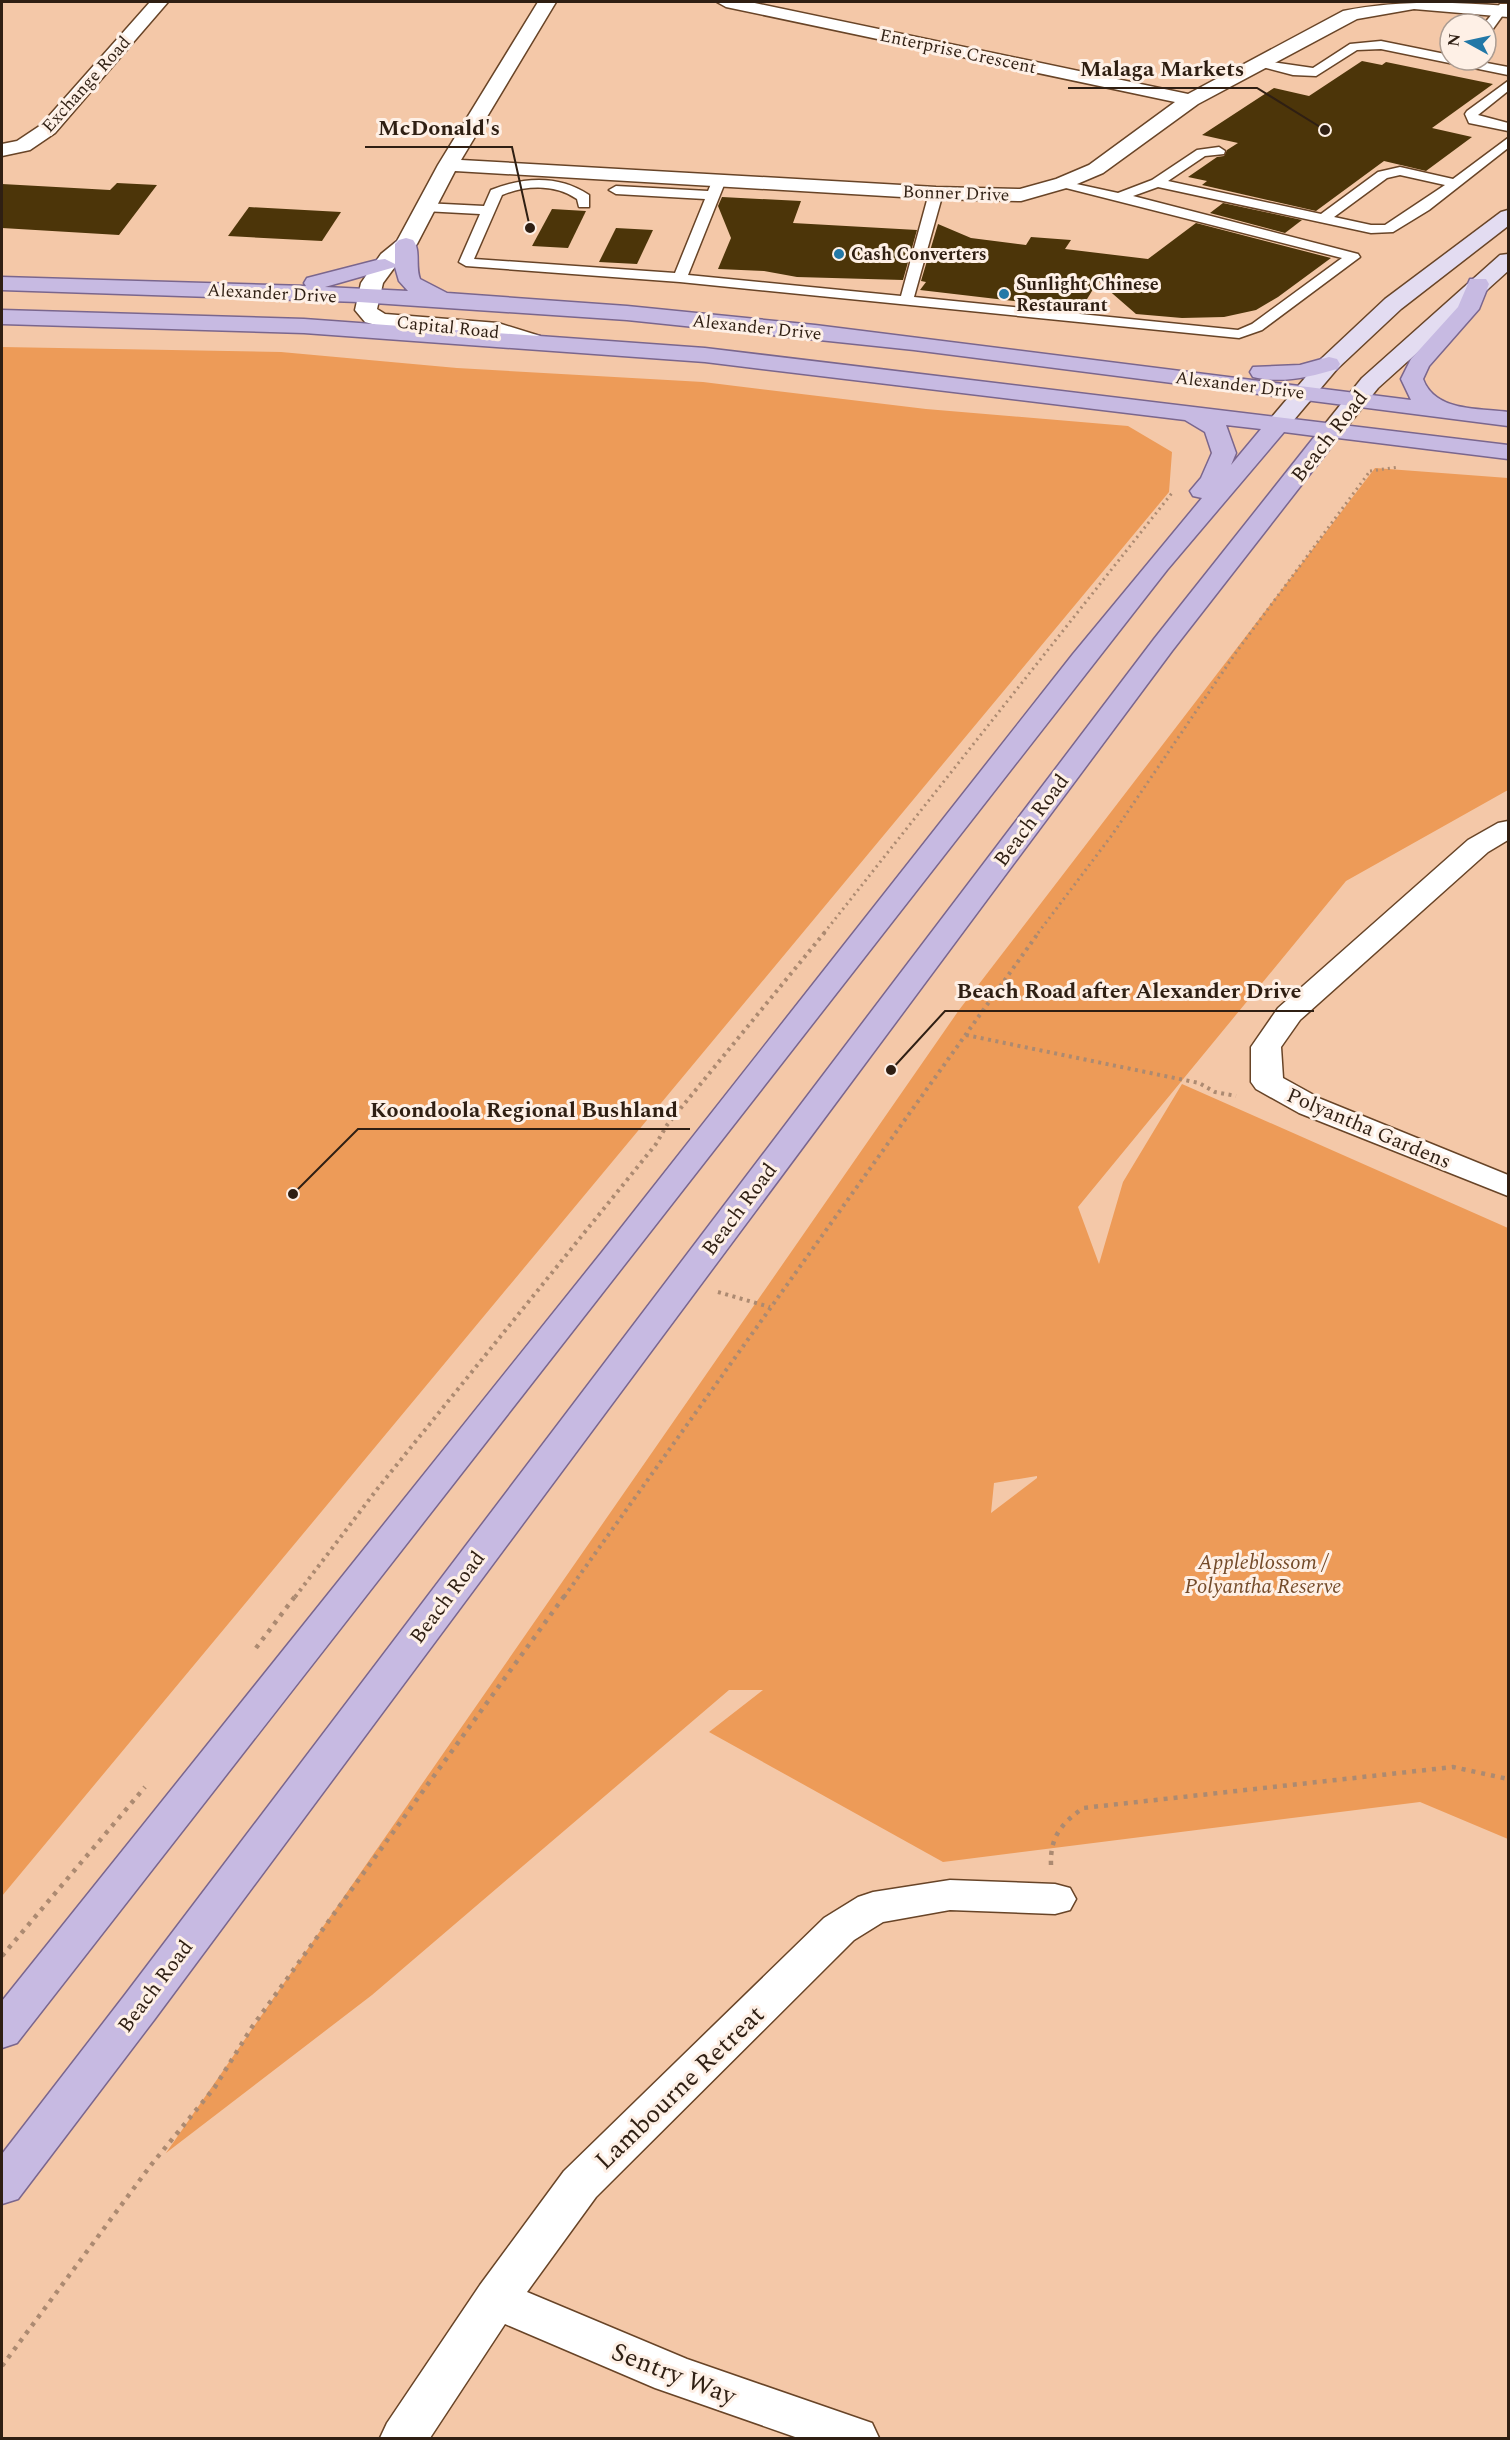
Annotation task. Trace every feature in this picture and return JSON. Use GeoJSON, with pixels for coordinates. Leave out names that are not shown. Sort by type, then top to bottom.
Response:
{"type":"FeatureCollection","features":[{"type":"Feature","properties":{"kind":"main road"},"geometry":{"type":"LineString","coordinates":[[2,2031],[621,1250],[1158,565],[1329,364],[1393,304],[1506,220]]}},
{"type":"Feature","properties":{"kind":"main road"},"geometry":{"type":"LineString","coordinates":[[406,244],[405,273],[408,282],[417,290],[448,301]]}},
{"type":"Feature","properties":{"kind":"main road","name":"Beach Road"},"geometry":{"type":"LineString","coordinates":[[2,2186],[139,2008],[1163,645],[1370,383],[1478,284],[1509,260]]}},
{"type":"Feature","properties":{"kind":"main road"},"geometry":{"type":"LineString","coordinates":[[208,289],[309,284],[350,276],[385,265]]}},
{"type":"Feature","properties":{"kind":"main road","name":"Alexander Drive"},"geometry":{"type":"LineString","coordinates":[[2,284],[208,289],[448,301],[715,321],[987,352],[1509,418]]}},
{"type":"Feature","properties":{"kind":"main road"},"geometry":{"type":"LineString","coordinates":[[1448,411],[1429,404],[1416,394],[1412,379],[1419,364],[1468,309],[1478,284]]}},
{"type":"Feature","properties":{"kind":"main road","name":"Alexander Drive"},"geometry":{"type":"LineString","coordinates":[[2,317],[304,326],[705,355],[1509,452]]}},
{"type":"Feature","properties":{"kind":"main road"},"geometry":{"type":"LineString","coordinates":[[987,352],[1063,355],[1138,365],[1225,371],[1300,372],[1329,364]]}},
{"type":"Feature","properties":{"kind":"main road"},"geometry":{"type":"LineString","coordinates":[[1158,565],[1163,536],[1212,480],[1224,453],[1216,428],[1190,413]]}},
{"type":"Feature","properties":{"kind":"main road"},"geometry":{"type":"LineString","coordinates":[[1304,468],[1338,455],[1367,453],[1509,462]]}},
{"type":"Feature","properties":{"kind":"street","name":"Exchange Road"},"geometry":{"type":"LineString","coordinates":[[2,150],[23,146],[48,129],[159,2]]}},
{"type":"Feature","properties":{"kind":"street","name":"Capital Road"},"geometry":{"type":"LineString","coordinates":[[532,341],[498,330],[383,320],[373,317],[366,310],[372,283],[385,265],[406,244],[448,165],[547,2]]}},
{"type":"Feature","properties":{"kind":"street","name":"Enterprise Crescent"},"geometry":{"type":"LineString","coordinates":[[726,2],[1191,100]]}},
{"type":"Feature","properties":{"kind":"street","name":"Bonner Drive"},"geometry":{"type":"LineString","coordinates":[[448,165],[716,188],[1021,195],[1063,183],[1096,169],[1191,100],[1350,15],[1371,9],[1420,2],[1505,9]]}},
{"type":"Feature","properties":{"kind":"street"},"geometry":{"type":"LineString","coordinates":[[1457,2],[1505,9]]}},
{"type":"Feature","properties":{"kind":"street","name":"Polyantha Gardens"},"geometry":{"type":"LineString","coordinates":[[1509,829],[1478,846],[1289,1014],[1266,1047],[1267,1082],[1310,1106],[1509,1186]]}},
{"type":"Feature","properties":{"kind":"street","name":"Lambourne Retreat"},"geometry":{"type":"LineString","coordinates":[[404,2439],[496,2300],[580,2184],[839,1929],[873,1908],[950,1895],[1055,1899]]}},
{"type":"Feature","properties":{"kind":"street","name":"Sentry Way"},"geometry":{"type":"LineString","coordinates":[[496,2300],[672,2374],[855,2439]]}},
{"type":"Feature","properties":{"kind":"lane"},"geometry":{"type":"LineString","coordinates":[[1257,64],[1293,71],[1316,72],[1354,47],[1381,45],[1438,56]]}},
{"type":"Feature","properties":{"kind":"lane"},"geometry":{"type":"LineString","coordinates":[[1509,85],[1471,114],[1473,120],[1509,127]]}},
{"type":"Feature","properties":{"kind":"lane"},"geometry":{"type":"LineString","coordinates":[[1157,183],[1371,229],[1388,229],[1509,142]]}},
{"type":"Feature","properties":{"kind":"lane"},"geometry":{"type":"LineString","coordinates":[[1119,197],[1157,183],[1202,153],[1219,151]]}},
{"type":"Feature","properties":{"kind":"lane"},"geometry":{"type":"LineString","coordinates":[[1323,219],[1383,176],[1391,173],[1400,171],[1455,183]]}},
{"type":"Feature","properties":{"kind":"lane"},"geometry":{"type":"LineString","coordinates":[[584,204],[585,198],[565,187],[524,186],[496,194],[466,262],[680,278],[907,299],[1239,334],[1257,327],[1353,257],[1063,183]]}},
{"type":"Feature","properties":{"kind":"lane"},"geometry":{"type":"LineString","coordinates":[[616,190],[716,188],[680,278]]}},
{"type":"Feature","properties":{"kind":"lane"},"geometry":{"type":"LineString","coordinates":[[907,299],[936,193]]}},
{"type":"Feature","properties":{"kind":"lane"},"geometry":{"type":"LineString","coordinates":[[424,207],[489,210]]}},
{"type":"Feature","properties":{"kind":"path"},"geometry":{"type":"LineString","coordinates":[[2,2366],[151,2165],[215,2087],[252,2027],[656,1470],[758,1322],[842,1211],[1037,933],[1112,835],[1237,651],[1370,471]]}},
{"type":"Feature","properties":{"kind":"path"},"geometry":{"type":"LineString","coordinates":[[255,1650],[378,1488],[656,1144],[667,1125],[805,957],[1173,492]]}},
{"type":"Feature","properties":{"kind":"path"},"geometry":{"type":"LineString","coordinates":[[1055,1899],[1050,1847],[1059,1825],[1083,1808],[1453,1767],[1509,1779]]}},
{"type":"Feature","properties":{"kind":"path"},"geometry":{"type":"LineString","coordinates":[[2,1956],[151,1780]]}},
{"type":"Feature","properties":{"kind":"green space"},"geometry":{"type":"Polygon","coordinates":[[[2,347],[281,352],[457,368],[703,382],[926,409],[1128,426],[1172,452],[1169,492],[2,1896],[2,347]]]}},
{"type":"Feature","properties":{"kind":"green space","name":"Appleblossom / Polyantha Reserve"},"geometry":{"type":"Polygon","coordinates":[[[1375,468],[1508,478],[1508,790],[1346,881],[1078,1207],[1099,1264],[1123,1182],[1182,1084],[1508,1228],[1508,1839],[1420,1802],[943,1862],[709,1732],[763,1690],[729,1690],[372,1995],[166,2153],[959,1010],[1375,468]],[[1037,1476],[994,1483],[991,1513],[1037,1476]]]}},
{"type":"Feature","properties":{"kind":"building"},"geometry":{"type":"Polygon","coordinates":[[[1362,61],[1382,65],[1386,62],[1493,84],[1432,128],[1472,137],[1426,171],[1384,161],[1316,211],[1202,185],[1207,181],[1188,177],[1217,157],[1224,156],[1227,150],[1238,143],[1202,135],[1274,88],[1309,96],[1362,61]]]}},
{"type":"Feature","properties":{"kind":"building"},"geometry":{"type":"Polygon","coordinates":[[[117,183],[157,185],[119,235],[2,228],[2,184],[110,190],[117,183]]]}},
{"type":"Feature","properties":{"kind":"building"},"geometry":{"type":"Polygon","coordinates":[[[722,197],[801,201],[793,223],[917,230],[903,280],[797,277],[764,271],[718,269],[731,238],[718,206],[722,197]]]}},
{"type":"Feature","properties":{"kind":"building"},"geometry":{"type":"Polygon","coordinates":[[[1223,203],[1302,220],[1285,233],[1210,213],[1223,203]]]}},
{"type":"Feature","properties":{"kind":"building"},"geometry":{"type":"Polygon","coordinates":[[[249,207],[341,212],[322,241],[228,236],[249,207]]]}},
{"type":"Feature","properties":{"kind":"building"},"geometry":{"type":"Polygon","coordinates":[[[552,209],[586,211],[568,248],[532,246],[552,209]]]}},
{"type":"Feature","properties":{"kind":"building"},"geometry":{"type":"Polygon","coordinates":[[[1196,223],[1331,258],[1278,297],[1256,310],[1224,317],[1182,318],[1136,314],[1098,281],[1081,309],[920,290],[926,282],[921,281],[938,224],[971,238],[1026,245],[1031,237],[1071,240],[1065,249],[1148,259],[1196,223]]]}},
{"type":"Feature","properties":{"kind":"building"},"geometry":{"type":"Polygon","coordinates":[[[616,228],[653,230],[637,264],[599,262],[616,228]]]}},
{"type":"Feature","properties":{"kind":"place","name":"Malaga Markets"},"geometry":{"type":"Point","coordinates":[1325,130]}},
{"type":"Feature","properties":{"kind":"place","name":"McDonald's"},"geometry":{"type":"Point","coordinates":[530,228]}},
{"type":"Feature","properties":{"kind":"place","name":"Cash Converters"},"geometry":{"type":"Point","coordinates":[839,254]}},
{"type":"Feature","properties":{"kind":"place","name":"Sunlight Chinese Restaurant"},"geometry":{"type":"Point","coordinates":[1004,294]}},
{"type":"Feature","properties":{"kind":"place","name":"Beach Road after Alexander Drive"},"geometry":{"type":"Point","coordinates":[891,1070]}},
{"type":"Feature","properties":{"kind":"place","name":"Koondoola Regional Bushland"},"geometry":{"type":"Point","coordinates":[293,1194]}}]}
